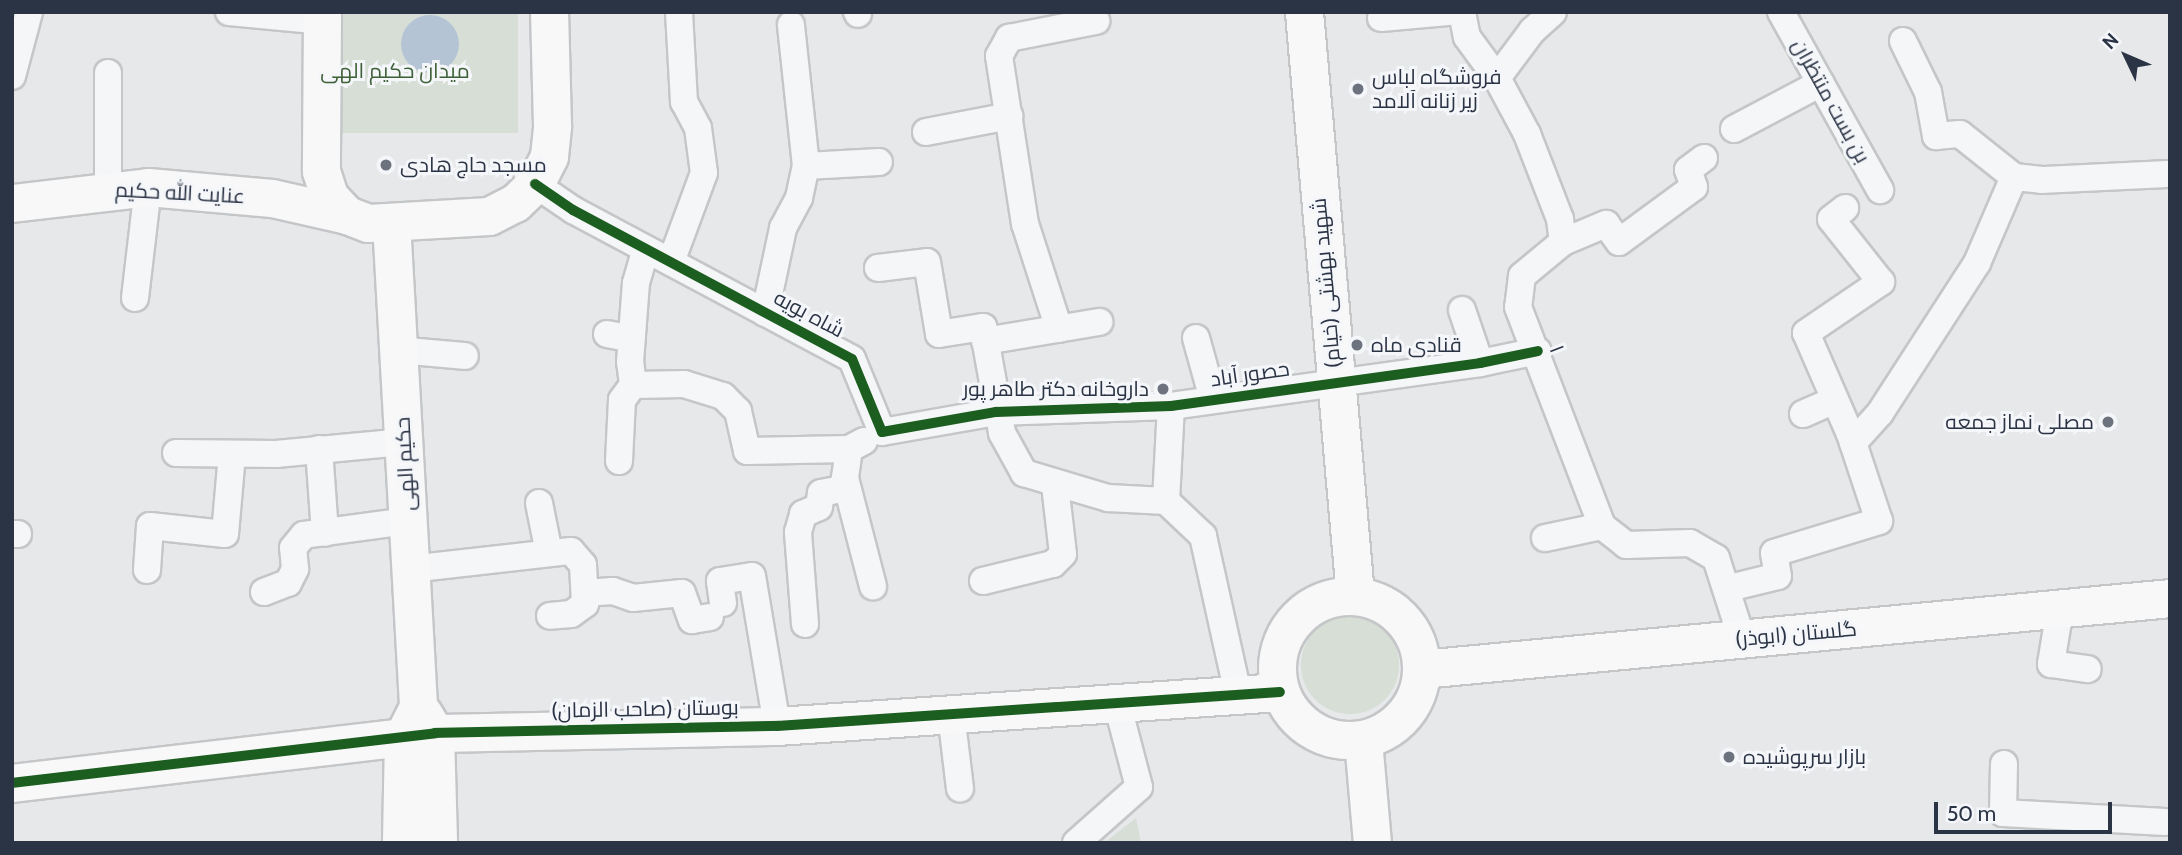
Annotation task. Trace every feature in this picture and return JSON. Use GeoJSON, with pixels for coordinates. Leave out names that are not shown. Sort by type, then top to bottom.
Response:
{"type":"FeatureCollection","features":[{"type":"Feature","properties":{"kind":"main road"},"geometry":{"type":"LineString","coordinates":[[322,17],[321,171],[329,196],[347,215],[369,223],[489,216],[514,203],[535,184],[549,156],[552,125],[549,12]]}},
{"type":"Feature","properties":{"kind":"main road","name":"شهید بهشتی (خیام)"},"geometry":{"type":"LineString","coordinates":[[1304,12],[1355,595]]}},
{"type":"Feature","properties":{"kind":"main road","name":"عنایت الله حکیم"},"geometry":{"type":"LineString","coordinates":[[12,203],[108,189],[148,187],[272,198],[347,215]]}},
{"type":"Feature","properties":{"kind":"main road","name":"حکیم الهی"},"geometry":{"type":"LineString","coordinates":[[391,222],[419,725]]}},
{"type":"Feature","properties":{"kind":"main road"},"geometry":{"type":"LineString","coordinates":[[1355,595],[1377,600],[1410,627],[1422,669],[1417,693],[1405,715],[1386,731],[1363,740],[1342,741],[1312,731],[1289,710],[1279,691],[1276,664],[1283,638],[1299,615],[1322,600],[1355,595]]}},
{"type":"Feature","properties":{"kind":"main road","name":"گلستان (ابوذر)"},"geometry":{"type":"LineString","coordinates":[[1422,669],[2170,598]]}},
{"type":"Feature","properties":{"kind":"main road","name":"بوستان (صاحب الزمان)"},"geometry":{"type":"LineString","coordinates":[[12,783],[419,725],[777,726],[1279,691]]}},
{"type":"Feature","properties":{"kind":"main road"},"geometry":{"type":"LineString","coordinates":[[401,843],[419,725]]}},
{"type":"Feature","properties":{"kind":"main road"},"geometry":{"type":"LineString","coordinates":[[419,725],[438,843]]}},
{"type":"Feature","properties":{"kind":"main road"},"geometry":{"type":"LineString","coordinates":[[1363,740],[1372,843]]}},
{"type":"Feature","properties":{"kind":"street"},"geometry":{"type":"LineString","coordinates":[[12,76],[29,12]]}},
{"type":"Feature","properties":{"kind":"street"},"geometry":{"type":"LineString","coordinates":[[229,12],[322,17]]}},
{"type":"Feature","properties":{"kind":"street"},"geometry":{"type":"LineString","coordinates":[[671,262],[704,173],[698,128],[684,102],[679,12]]}},
{"type":"Feature","properties":{"kind":"street"},"geometry":{"type":"LineString","coordinates":[[1381,18],[1448,12]]}},
{"type":"Feature","properties":{"kind":"street"},"geometry":{"type":"LineString","coordinates":[[1462,12],[1467,37],[1497,78],[1527,134],[1560,219],[1563,242]]}},
{"type":"Feature","properties":{"kind":"street"},"geometry":{"type":"LineString","coordinates":[[1497,78],[1532,31],[1553,12]]}},
{"type":"Feature","properties":{"kind":"street","name":"بن بست منتظران"},"geometry":{"type":"LineString","coordinates":[[1781,12],[1880,190]]}},
{"type":"Feature","properties":{"kind":"street"},"geometry":{"type":"LineString","coordinates":[[1059,329],[1025,224],[999,56],[1009,38],[1096,22]]}},
{"type":"Feature","properties":{"kind":"street"},"geometry":{"type":"LineString","coordinates":[[765,313],[783,228],[799,198],[806,166],[792,25]]}},
{"type":"Feature","properties":{"kind":"street"},"geometry":{"type":"LineString","coordinates":[[1903,41],[1928,92],[1936,136],[1960,134],[2014,177],[2042,180],[2170,174]]}},
{"type":"Feature","properties":{"kind":"street"},"geometry":{"type":"LineString","coordinates":[[107,73],[108,189]]}},
{"type":"Feature","properties":{"kind":"street"},"geometry":{"type":"LineString","coordinates":[[1734,129],[1821,83]]}},
{"type":"Feature","properties":{"kind":"street"},"geometry":{"type":"LineString","coordinates":[[926,132],[1009,117]]}},
{"type":"Feature","properties":{"kind":"street","name":"۱"},"geometry":{"type":"LineString","coordinates":[[1602,526],[1538,351],[1518,307],[1522,276],[1563,242],[1606,224],[1619,242],[1694,187],[1688,170],[1704,158]]}},
{"type":"Feature","properties":{"kind":"street"},"geometry":{"type":"LineString","coordinates":[[806,166],[879,162]]}},
{"type":"Feature","properties":{"kind":"street"},"geometry":{"type":"LineString","coordinates":[[1853,443],[1880,413],[1977,263],[2014,177]]}},
{"type":"Feature","properties":{"kind":"street","name":"شاه بویه"},"geometry":{"type":"LineString","coordinates":[[535,184],[646,249],[852,359],[882,432]]}},
{"type":"Feature","properties":{"kind":"street"},"geometry":{"type":"LineString","coordinates":[[135,298],[148,187]]}},
{"type":"Feature","properties":{"kind":"street"},"geometry":{"type":"LineString","coordinates":[[1729,589],[1778,576],[1774,553],[1879,522],[1853,443],[1806,333],[1881,282],[1830,219],[1845,208]]}},
{"type":"Feature","properties":{"kind":"street"},"geometry":{"type":"LineString","coordinates":[[633,386],[620,337],[646,249]]}},
{"type":"Feature","properties":{"kind":"street"},"geometry":{"type":"LineString","coordinates":[[878,268],[927,262],[939,334],[983,327],[996,412],[1024,473],[1055,485],[1108,498],[1166,501],[1203,536],[1238,694]]}},
{"type":"Feature","properties":{"kind":"street"},"geometry":{"type":"LineString","coordinates":[[1462,310],[1480,363]]}},
{"type":"Feature","properties":{"kind":"street"},"geometry":{"type":"LineString","coordinates":[[985,341],[1099,322]]}},
{"type":"Feature","properties":{"kind":"street"},"geometry":{"type":"LineString","coordinates":[[1196,338],[1213,399]]}},
{"type":"Feature","properties":{"kind":"street"},"geometry":{"type":"LineString","coordinates":[[398,350],[465,356]]}},
{"type":"Feature","properties":{"kind":"street","name":"حصور آباد"},"geometry":{"type":"LineString","coordinates":[[1171,406],[1480,363],[1538,351]]}},
{"type":"Feature","properties":{"kind":"street"},"geometry":{"type":"LineString","coordinates":[[619,461],[622,400],[633,386],[684,384],[723,396],[738,411],[747,452],[849,449],[882,432],[996,412],[1171,406],[1166,501]]}},
{"type":"Feature","properties":{"kind":"street"},"geometry":{"type":"LineString","coordinates":[[1803,414],[1835,400]]}},
{"type":"Feature","properties":{"kind":"street"},"geometry":{"type":"LineString","coordinates":[[176,453],[232,454],[404,442]]}},
{"type":"Feature","properties":{"kind":"street"},"geometry":{"type":"LineString","coordinates":[[319,449],[325,533]]}},
{"type":"Feature","properties":{"kind":"street"},"geometry":{"type":"LineString","coordinates":[[849,449],[847,488],[873,586]]}},
{"type":"Feature","properties":{"kind":"street"},"geometry":{"type":"LineString","coordinates":[[147,570],[150,526],[225,534],[232,454]]}},
{"type":"Feature","properties":{"kind":"street"},"geometry":{"type":"LineString","coordinates":[[983,581],[1053,564],[1063,554],[1055,485]]}},
{"type":"Feature","properties":{"kind":"street"},"geometry":{"type":"LineString","coordinates":[[805,624],[798,532],[803,514],[819,507],[821,493],[847,488]]}},
{"type":"Feature","properties":{"kind":"street"},"geometry":{"type":"LineString","coordinates":[[539,503],[549,554]]}},
{"type":"Feature","properties":{"kind":"street"},"geometry":{"type":"LineString","coordinates":[[264,592],[288,583],[295,569],[293,548],[303,535],[408,520]]}},
{"type":"Feature","properties":{"kind":"street"},"geometry":{"type":"LineString","coordinates":[[1545,538],[1602,526],[1626,545],[1690,543],[1716,558],[1729,589],[1742,639]]}},
{"type":"Feature","properties":{"kind":"street"},"geometry":{"type":"LineString","coordinates":[[411,569],[571,551],[583,565],[585,604],[570,614],[550,616]]}},
{"type":"Feature","properties":{"kind":"street"},"geometry":{"type":"LineString","coordinates":[[585,593],[613,591],[633,598],[682,593],[692,620],[717,610],[720,581],[752,576],[777,726]]}},
{"type":"Feature","properties":{"kind":"street"},"geometry":{"type":"LineString","coordinates":[[2060,609],[2051,664],[2088,669]]}},
{"type":"Feature","properties":{"kind":"street"},"geometry":{"type":"LineString","coordinates":[[1076,843],[1139,787],[1117,703]]}},
{"type":"Feature","properties":{"kind":"street"},"geometry":{"type":"LineString","coordinates":[[951,714],[960,788]]}},
{"type":"Feature","properties":{"kind":"street"},"geometry":{"type":"LineString","coordinates":[[2004,764],[2003,813],[2165,824]]}},
{"type":"Feature","properties":{"kind":"green space","name":"میدان حکیم الهی"},"geometry":{"type":"Polygon","coordinates":[[[336,12],[518,12],[518,133],[336,133],[336,12]]]}},
{"type":"Feature","properties":{"kind":"green space"},"geometry":{"type":"Polygon","coordinates":[[[1350,616],[1369,620],[1385,630],[1395,646],[1399,665],[1395,684],[1385,700],[1369,710],[1350,714],[1331,710],[1315,700],[1305,684],[1301,665],[1305,646],[1315,630],[1331,620],[1350,616]]]}},
{"type":"Feature","properties":{"kind":"green space"},"geometry":{"type":"Polygon","coordinates":[[[1136,818],[1141,843],[1104,843],[1136,818]]]}},
{"type":"Feature","properties":{"kind":"water"},"geometry":{"type":"Polygon","coordinates":[[[430,15],[441,17],[454,28],[459,44],[457,55],[446,68],[430,73],[419,71],[406,60],[401,44],[403,33],[414,20],[430,15]]]}},
{"type":"Feature","properties":{"kind":"cycle path"},"geometry":{"type":"LineString","coordinates":[[535,184],[573,210],[852,359],[882,432],[996,412],[1171,406],[1480,363],[1538,351]]}},
{"type":"Feature","properties":{"kind":"cycle path"},"geometry":{"type":"LineString","coordinates":[[12,783],[435,733],[777,726],[1280,692]]}},
{"type":"Feature","properties":{"kind":"place","name":"فروشگاه لباس زیر زنانه آلامد"},"geometry":{"type":"Point","coordinates":[1358,89]}},
{"type":"Feature","properties":{"kind":"place","name":"مسجد حاج هادی"},"geometry":{"type":"Point","coordinates":[386,165]}},
{"type":"Feature","properties":{"kind":"place","name":"قنادی ماه"},"geometry":{"type":"Point","coordinates":[1357,345]}},
{"type":"Feature","properties":{"kind":"place","name":"داروخانه دکتر طاهر پور"},"geometry":{"type":"Point","coordinates":[1163,389]}},
{"type":"Feature","properties":{"kind":"place","name":"مصلی نماز جمعه"},"geometry":{"type":"Point","coordinates":[2108,422]}},
{"type":"Feature","properties":{"kind":"place","name":"بازار سرپوشیده"},"geometry":{"type":"Point","coordinates":[1729,757]}}]}
